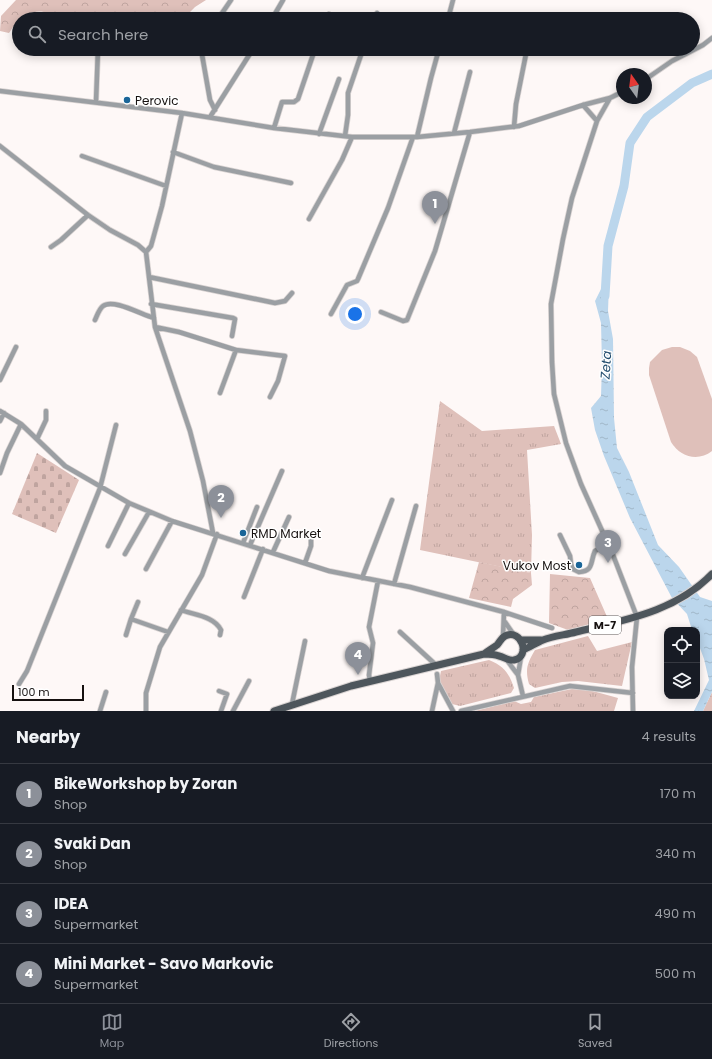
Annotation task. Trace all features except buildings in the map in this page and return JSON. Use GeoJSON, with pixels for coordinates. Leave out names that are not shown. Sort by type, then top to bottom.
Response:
{"type":"FeatureCollection","features":[{"type":"Feature","properties":{"kind":"main road","name":"M-7"},"geometry":{"type":"LineString","coordinates":[[521,640],[543,640],[637,617],[666,607],[689,594],[711,575]]}},
{"type":"Feature","properties":{"kind":"main road"},"geometry":{"type":"LineString","coordinates":[[503,637],[506,635],[514,635],[521,640],[523,644],[522,653]]}},
{"type":"Feature","properties":{"kind":"main road","name":"M-7"},"geometry":{"type":"LineString","coordinates":[[274,711],[292,704],[370,681],[484,654],[498,644],[503,637]]}},
{"type":"Feature","properties":{"kind":"main road","name":"M-7"},"geometry":{"type":"LineString","coordinates":[[484,654],[516,660],[522,653],[543,640]]}},
{"type":"Feature","properties":{"kind":"main road"},"geometry":{"type":"LineString","coordinates":[[498,644],[499,652],[504,658]]}},
{"type":"Feature","properties":{"kind":"street"},"geometry":{"type":"LineString","coordinates":[[222,12],[230,0]]}},
{"type":"Feature","properties":{"kind":"street"},"geometry":{"type":"LineString","coordinates":[[276,12],[283,0]]}},
{"type":"Feature","properties":{"kind":"street"},"geometry":{"type":"LineString","coordinates":[[450,12],[454,0]]}},
{"type":"Feature","properties":{"kind":"street"},"geometry":{"type":"LineString","coordinates":[[700,47],[712,38]]}},
{"type":"Feature","properties":{"kind":"street"},"geometry":{"type":"LineString","coordinates":[[96,102],[98,56]]}},
{"type":"Feature","properties":{"kind":"street"},"geometry":{"type":"LineString","coordinates":[[202,56],[210,100],[215,110]]}},
{"type":"Feature","properties":{"kind":"street"},"geometry":{"type":"LineString","coordinates":[[210,117],[250,56]]}},
{"type":"Feature","properties":{"kind":"street"},"geometry":{"type":"LineString","coordinates":[[274,128],[282,102],[294,102],[298,99],[313,56]]}},
{"type":"Feature","properties":{"kind":"street"},"geometry":{"type":"LineString","coordinates":[[345,136],[348,115],[348,93],[361,56]]}},
{"type":"Feature","properties":{"kind":"street"},"geometry":{"type":"LineString","coordinates":[[331,314],[347,285],[357,281],[388,208],[415,137],[437,56]]}},
{"type":"Feature","properties":{"kind":"street"},"geometry":{"type":"LineString","coordinates":[[514,126],[516,104],[526,56]]}},
{"type":"Feature","properties":{"kind":"street"},"geometry":{"type":"LineString","coordinates":[[652,75],[682,56]]}},
{"type":"Feature","properties":{"kind":"street"},"geometry":{"type":"LineString","coordinates":[[454,133],[470,72]]}},
{"type":"Feature","properties":{"kind":"street"},"geometry":{"type":"LineString","coordinates":[[319,134],[338,79]]}},
{"type":"Feature","properties":{"kind":"street"},"geometry":{"type":"LineString","coordinates":[[0,91],[182,113],[274,128],[352,137],[415,137],[514,126],[616,95]]}},
{"type":"Feature","properties":{"kind":"street"},"geometry":{"type":"LineString","coordinates":[[610,98],[597,120],[572,198],[563,238],[551,304],[552,362],[554,394],[566,443],[581,484],[637,617],[632,667],[633,711]]}},
{"type":"Feature","properties":{"kind":"street"},"geometry":{"type":"LineString","coordinates":[[583,105],[597,120]]}},
{"type":"Feature","properties":{"kind":"street"},"geometry":{"type":"LineString","coordinates":[[146,252],[151,246],[182,113]]}},
{"type":"Feature","properties":{"kind":"street"},"geometry":{"type":"LineString","coordinates":[[381,312],[403,321],[407,320],[434,251],[470,132]]}},
{"type":"Feature","properties":{"kind":"street"},"geometry":{"type":"LineString","coordinates":[[309,219],[342,160],[352,137]]}},
{"type":"Feature","properties":{"kind":"street"},"geometry":{"type":"LineString","coordinates":[[0,146],[88,215],[110,230],[138,245],[146,252],[151,304],[155,327],[190,431],[215,534],[202,575],[160,647],[146,693],[146,711]]}},
{"type":"Feature","properties":{"kind":"street"},"geometry":{"type":"LineString","coordinates":[[173,152],[214,167],[291,183]]}},
{"type":"Feature","properties":{"kind":"street"},"geometry":{"type":"LineString","coordinates":[[82,156],[166,186]]}},
{"type":"Feature","properties":{"kind":"street"},"geometry":{"type":"LineString","coordinates":[[50,247],[61,240],[88,215]]}},
{"type":"Feature","properties":{"kind":"street"},"geometry":{"type":"LineString","coordinates":[[149,277],[275,303],[285,301],[292,293]]}},
{"type":"Feature","properties":{"kind":"street"},"geometry":{"type":"LineString","coordinates":[[95,320],[100,309],[105,305],[110,304],[154,318]]}},
{"type":"Feature","properties":{"kind":"street"},"geometry":{"type":"LineString","coordinates":[[151,304],[233,318],[235,319],[235,323],[232,336]]}},
{"type":"Feature","properties":{"kind":"street"},"geometry":{"type":"LineString","coordinates":[[155,327],[179,332],[236,350],[285,356],[278,381],[270,397]]}},
{"type":"Feature","properties":{"kind":"street"},"geometry":{"type":"LineString","coordinates":[[0,380],[16,347]]}},
{"type":"Feature","properties":{"kind":"street"},"geometry":{"type":"LineString","coordinates":[[220,393],[236,350]]}},
{"type":"Feature","properties":{"kind":"street"},"geometry":{"type":"LineString","coordinates":[[37,439],[46,420],[46,411]]}},
{"type":"Feature","properties":{"kind":"street"},"geometry":{"type":"LineString","coordinates":[[0,421],[2,412],[21,424],[65,466],[100,488],[128,503],[172,521],[337,573],[394,584],[504,612],[552,628]]}},
{"type":"Feature","properties":{"kind":"street"},"geometry":{"type":"LineString","coordinates":[[0,473],[7,453],[21,424]]}},
{"type":"Feature","properties":{"kind":"street"},"geometry":{"type":"LineString","coordinates":[[19,684],[27,671],[100,488],[116,425]]}},
{"type":"Feature","properties":{"kind":"street"},"geometry":{"type":"LineString","coordinates":[[250,545],[282,471]]}},
{"type":"Feature","properties":{"kind":"street"},"geometry":{"type":"LineString","coordinates":[[362,578],[392,500]]}},
{"type":"Feature","properties":{"kind":"street"},"geometry":{"type":"LineString","coordinates":[[108,546],[128,503]]}},
{"type":"Feature","properties":{"kind":"street"},"geometry":{"type":"LineString","coordinates":[[394,584],[416,506]]}},
{"type":"Feature","properties":{"kind":"street"},"geometry":{"type":"LineString","coordinates":[[243,543],[257,507]]}},
{"type":"Feature","properties":{"kind":"street"},"geometry":{"type":"LineString","coordinates":[[125,554],[149,512]]}},
{"type":"Feature","properties":{"kind":"street"},"geometry":{"type":"LineString","coordinates":[[273,552],[289,517]]}},
{"type":"Feature","properties":{"kind":"street"},"geometry":{"type":"LineString","coordinates":[[146,569],[172,521]]}},
{"type":"Feature","properties":{"kind":"street"},"geometry":{"type":"LineString","coordinates":[[560,535],[570,556],[573,570],[579,572],[588,569],[595,551],[607,544]]}},
{"type":"Feature","properties":{"kind":"street"},"geometry":{"type":"LineString","coordinates":[[305,563],[311,546],[311,538]]}},
{"type":"Feature","properties":{"kind":"street"},"geometry":{"type":"LineString","coordinates":[[244,597],[263,549]]}},
{"type":"Feature","properties":{"kind":"street"},"geometry":{"type":"LineString","coordinates":[[370,681],[369,675],[373,643],[369,628],[378,581]]}},
{"type":"Feature","properties":{"kind":"street"},"geometry":{"type":"LineString","coordinates":[[126,635],[138,602]]}},
{"type":"Feature","properties":{"kind":"street"},"geometry":{"type":"LineString","coordinates":[[181,610],[193,613],[214,622],[221,630],[220,635]]}},
{"type":"Feature","properties":{"kind":"street"},"geometry":{"type":"LineString","coordinates":[[503,637],[505,622],[504,612]]}},
{"type":"Feature","properties":{"kind":"street"},"geometry":{"type":"LineString","coordinates":[[131,619],[168,632]]}},
{"type":"Feature","properties":{"kind":"street"},"geometry":{"type":"LineString","coordinates":[[505,622],[514,635]]}},
{"type":"Feature","properties":{"kind":"street"},"geometry":{"type":"LineString","coordinates":[[400,632],[436,665]]}},
{"type":"Feature","properties":{"kind":"street"},"geometry":{"type":"LineString","coordinates":[[292,704],[305,641]]}},
{"type":"Feature","properties":{"kind":"street"},"geometry":{"type":"LineString","coordinates":[[522,653],[518,675],[523,696]]}},
{"type":"Feature","properties":{"kind":"street"},"geometry":{"type":"LineString","coordinates":[[504,658],[518,675]]}},
{"type":"Feature","properties":{"kind":"street"},"geometry":{"type":"LineString","coordinates":[[432,711],[438,683],[437,674]]}},
{"type":"Feature","properties":{"kind":"street"},"geometry":{"type":"LineString","coordinates":[[233,711],[249,681]]}},
{"type":"Feature","properties":{"kind":"street"},"geometry":{"type":"LineString","coordinates":[[438,683],[453,711]]}},
{"type":"Feature","properties":{"kind":"street"},"geometry":{"type":"LineString","coordinates":[[461,711],[570,686],[633,693]]}},
{"type":"Feature","properties":{"kind":"street"},"geometry":{"type":"LineString","coordinates":[[219,691],[227,694],[221,711]]}},
{"type":"Feature","properties":{"kind":"street"},"geometry":{"type":"LineString","coordinates":[[100,711],[106,692]]}},
{"type":"Feature","properties":{"kind":"green space"},"geometry":{"type":"Polygon","coordinates":[[[16,0],[206,0],[190,12],[12,12],[12,29],[9,33],[0,31],[1,16],[16,0]]]}},
{"type":"Feature","properties":{"kind":"green space"},"geometry":{"type":"Polygon","coordinates":[[[672,347],[680,347],[690,351],[697,357],[712,399],[712,451],[701,456],[695,457],[684,454],[671,442],[649,375],[650,362],[662,350],[672,347]]]}},
{"type":"Feature","properties":{"kind":"green space"},"geometry":{"type":"Polygon","coordinates":[[[440,401],[482,431],[554,426],[561,444],[527,450],[532,535],[531,573],[420,550],[440,401]]]}},
{"type":"Feature","properties":{"kind":"green space"},"geometry":{"type":"Polygon","coordinates":[[[37,453],[79,480],[56,533],[12,514],[37,453]]]}},
{"type":"Feature","properties":{"kind":"green space"},"geometry":{"type":"Polygon","coordinates":[[[479,562],[531,573],[532,585],[513,599],[511,607],[469,598],[479,562]]]}},
{"type":"Feature","properties":{"kind":"green space"},"geometry":{"type":"Polygon","coordinates":[[[550,574],[590,578],[608,619],[568,630],[549,623],[550,574]]]}},
{"type":"Feature","properties":{"kind":"green space"},"geometry":{"type":"Polygon","coordinates":[[[588,636],[597,651],[632,642],[622,686],[578,681],[562,682],[535,688],[529,684],[527,674],[528,667],[535,650],[588,636]]]}},
{"type":"Feature","properties":{"kind":"green space"},"geometry":{"type":"Polygon","coordinates":[[[489,660],[499,665],[508,674],[514,688],[511,693],[460,706],[452,704],[439,681],[441,671],[489,660]]]}},
{"type":"Feature","properties":{"kind":"green space"},"geometry":{"type":"Polygon","coordinates":[[[572,689],[589,690],[618,698],[614,711],[475,711],[514,701],[521,704],[531,702],[534,697],[572,689]]]}},
{"type":"Feature","properties":{"kind":"green space"},"geometry":{"type":"Polygon","coordinates":[[[712,692],[712,711],[703,711],[712,692]]]}},
{"type":"Feature","properties":{"kind":"water"},"geometry":{"type":"Polygon","coordinates":[[[609,285],[608,311],[613,339],[614,418],[617,448],[629,472],[658,545],[679,567],[700,597],[712,601],[712,692],[703,711],[694,711],[709,680],[700,648],[700,627],[691,627],[687,614],[672,598],[630,518],[604,456],[595,430],[591,408],[601,396],[602,365],[601,323],[595,301],[602,287],[609,285]]]}},
{"type":"Feature","properties":{"kind":"waterway","name":"Zeta"},"geometry":{"type":"LineString","coordinates":[[605,296],[608,246],[624,186],[630,143],[647,117],[692,83],[712,74]]}},
{"type":"Feature","properties":{"kind":"place","name":"Perovic"},"geometry":{"type":"Point","coordinates":[127,100]}},
{"type":"Feature","properties":{"kind":"place","name":"BikeWorkshop by Zoran"},"geometry":{"type":"Point","coordinates":[435,224]}},
{"type":"Feature","properties":{"kind":"place","name":"Svaki Dan"},"geometry":{"type":"Point","coordinates":[221,518]}},
{"type":"Feature","properties":{"kind":"place","name":"RMD Market"},"geometry":{"type":"Point","coordinates":[243,533]}},
{"type":"Feature","properties":{"kind":"place","name":"IDEA"},"geometry":{"type":"Point","coordinates":[608,563]}},
{"type":"Feature","properties":{"kind":"place","name":"Vukov Most"},"geometry":{"type":"Point","coordinates":[579,565]}},
{"type":"Feature","properties":{"kind":"place","name":"Mini Market - Savo Markovic"},"geometry":{"type":"Point","coordinates":[358,675]}}]}
